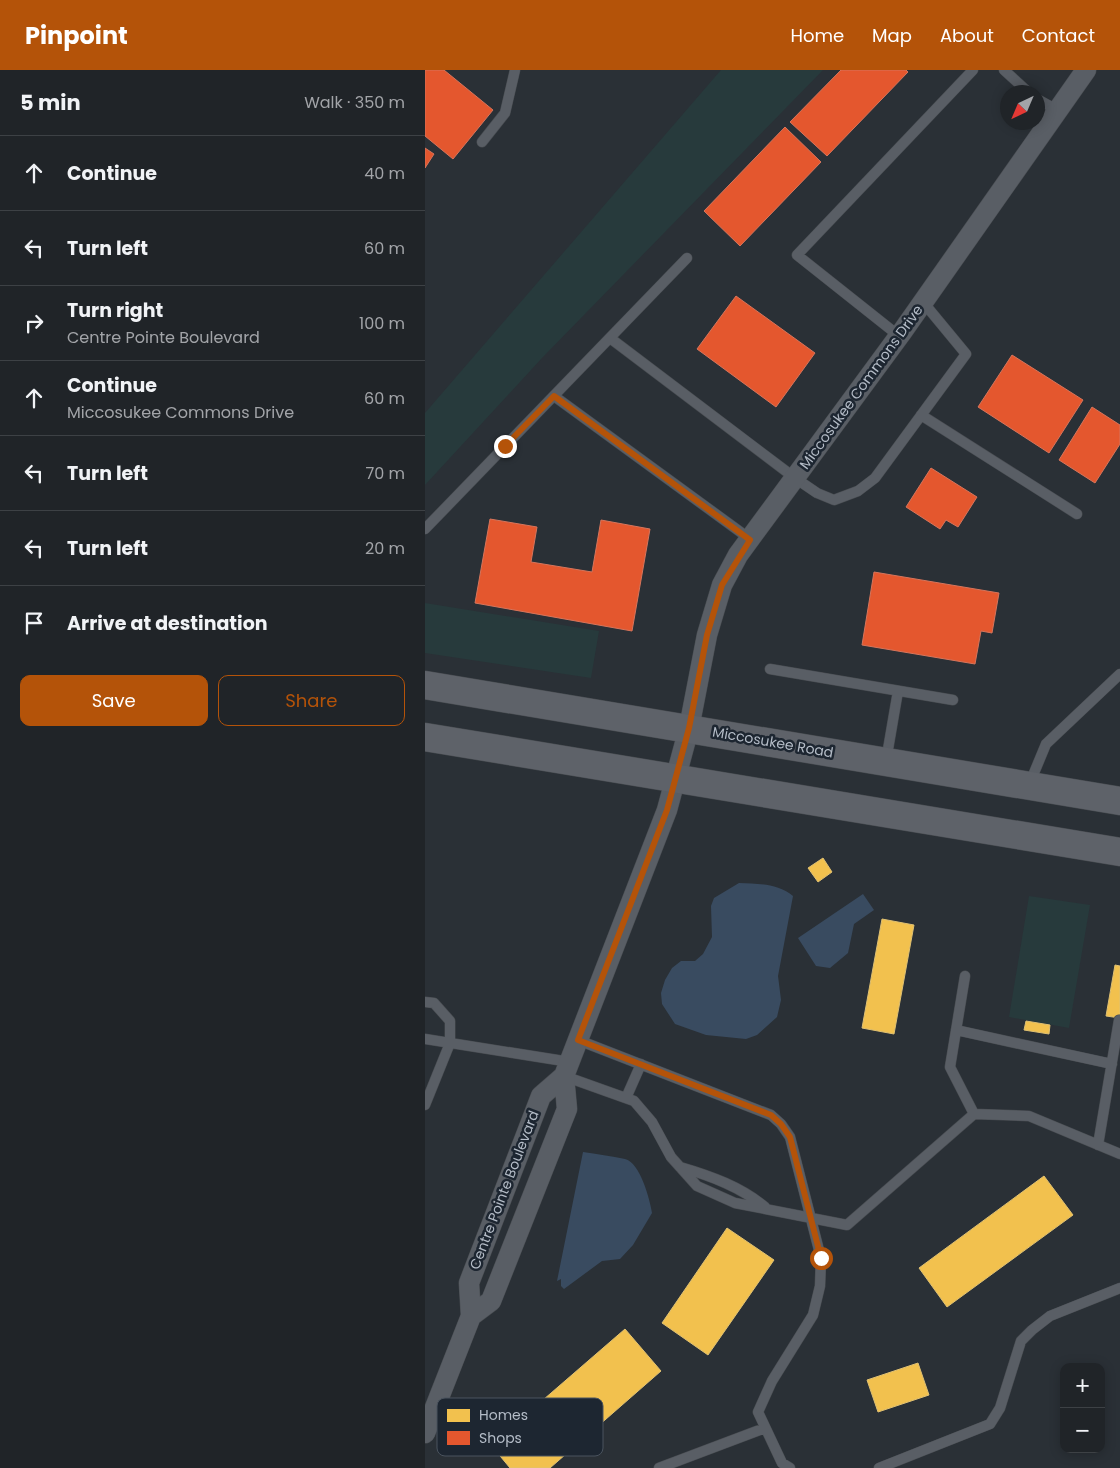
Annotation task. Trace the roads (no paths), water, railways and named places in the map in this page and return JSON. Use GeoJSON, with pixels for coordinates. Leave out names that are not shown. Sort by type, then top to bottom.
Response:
{"type":"FeatureCollection","features":[{"type":"Feature","properties":{"kind":"street","name":"Miccosukee Commons Drive"},"geometry":{"type":"LineString","coordinates":[[689,728],[707,635],[722,585],[750,540],[899,336],[1086,70]]}},
{"type":"Feature","properties":{"kind":"street","name":"Miccosukee Road"},"geometry":{"type":"LineString","coordinates":[[425,684],[1120,802]]}},
{"type":"Feature","properties":{"kind":"street","name":"Centre Pointe Boulevard"},"geometry":{"type":"LineString","coordinates":[[471,1316],[491,1301],[567,1110],[567,1069],[667,810],[689,728]]}},
{"type":"Feature","properties":{"kind":"street"},"geometry":{"type":"LineString","coordinates":[[425,737],[1120,852]]}},
{"type":"Feature","properties":{"kind":"street","name":"Centre Pointe Boulevard"},"geometry":{"type":"LineString","coordinates":[[439,1398],[471,1316],[469,1283],[541,1096],[567,1069]]}},
{"type":"Feature","properties":{"kind":"street","name":"Centre Pointe Boulevard"},"geometry":{"type":"LineString","coordinates":[[425,1433],[437,1402]]}},
{"type":"Feature","properties":{"kind":"lane"},"geometry":{"type":"LineString","coordinates":[[482,142],[505,113],[515,70]]}},
{"type":"Feature","properties":{"kind":"lane"},"geometry":{"type":"LineString","coordinates":[[899,336],[797,254],[973,70]]}},
{"type":"Feature","properties":{"kind":"lane"},"geometry":{"type":"LineString","coordinates":[[1004,70],[1020,85]]}},
{"type":"Feature","properties":{"kind":"lane"},"geometry":{"type":"LineString","coordinates":[[1045,103],[1057,110]]}},
{"type":"Feature","properties":{"kind":"lane"},"geometry":{"type":"LineString","coordinates":[[425,529],[687,258]]}},
{"type":"Feature","properties":{"kind":"lane"},"geometry":{"type":"LineString","coordinates":[[610,338],[795,478],[817,493],[835,500],[858,491],[875,478],[965,354],[923,302]]}},
{"type":"Feature","properties":{"kind":"lane"},"geometry":{"type":"LineString","coordinates":[[554,396],[750,540]]}},
{"type":"Feature","properties":{"kind":"lane"},"geometry":{"type":"LineString","coordinates":[[921,415],[1077,514]]}},
{"type":"Feature","properties":{"kind":"lane"},"geometry":{"type":"LineString","coordinates":[[770,669],[953,700]]}},
{"type":"Feature","properties":{"kind":"lane"},"geometry":{"type":"LineString","coordinates":[[1029,786],[1046,744],[1120,674]]}},
{"type":"Feature","properties":{"kind":"lane"},"geometry":{"type":"LineString","coordinates":[[885,762],[898,690]]}},
{"type":"Feature","properties":{"kind":"lane"},"geometry":{"type":"LineString","coordinates":[[965,976],[950,1067],[974,1114]]}},
{"type":"Feature","properties":{"kind":"lane"},"geometry":{"type":"LineString","coordinates":[[425,1002],[434,1003],[450,1021],[450,1043],[428,1090],[425,1105]]}},
{"type":"Feature","properties":{"kind":"lane"},"geometry":{"type":"LineString","coordinates":[[1098,1145],[1119,1020]]}},
{"type":"Feature","properties":{"kind":"lane"},"geometry":{"type":"LineString","coordinates":[[956,1030],[1111,1064]]}},
{"type":"Feature","properties":{"kind":"lane"},"geometry":{"type":"LineString","coordinates":[[425,1039],[567,1069],[635,1101],[652,1122],[671,1158],[679,1166],[749,1193],[766,1208],[847,1225],[974,1114],[1029,1116],[1120,1154]]}},
{"type":"Feature","properties":{"kind":"lane"},"geometry":{"type":"LineString","coordinates":[[578,1040],[771,1115],[781,1124],[790,1137],[821,1258],[817,1296],[813,1315],[772,1381],[758,1412],[782,1463],[790,1468]]}},
{"type":"Feature","properties":{"kind":"lane"},"geometry":{"type":"LineString","coordinates":[[626,1098],[641,1064]]}},
{"type":"Feature","properties":{"kind":"lane"},"geometry":{"type":"LineString","coordinates":[[879,1468],[990,1424],[1000,1408],[1011,1367],[1021,1341],[1050,1316],[1120,1288]]}},
{"type":"Feature","properties":{"kind":"lane"},"geometry":{"type":"LineString","coordinates":[[659,1468],[765,1428]]}},
{"type":"Feature","properties":{"kind":"water"},"geometry":{"type":"Polygon","coordinates":[[[739,883],[774,886],[793,896],[778,976],[781,1000],[777,1017],[757,1035],[746,1039],[706,1035],[675,1024],[662,1004],[661,993],[665,980],[672,968],[681,961],[695,961],[703,954],[712,937],[711,906],[714,898],[739,883]]]}},
{"type":"Feature","properties":{"kind":"water"},"geometry":{"type":"Polygon","coordinates":[[[863,894],[874,910],[854,924],[848,953],[830,968],[816,966],[798,938],[863,894]]]}},
{"type":"Feature","properties":{"kind":"water"},"geometry":{"type":"Polygon","coordinates":[[[583,1152],[625,1159],[630,1162],[640,1174],[652,1213],[633,1245],[620,1259],[602,1261],[564,1289],[561,1286],[561,1279],[557,1281],[583,1152]]]}}]}
